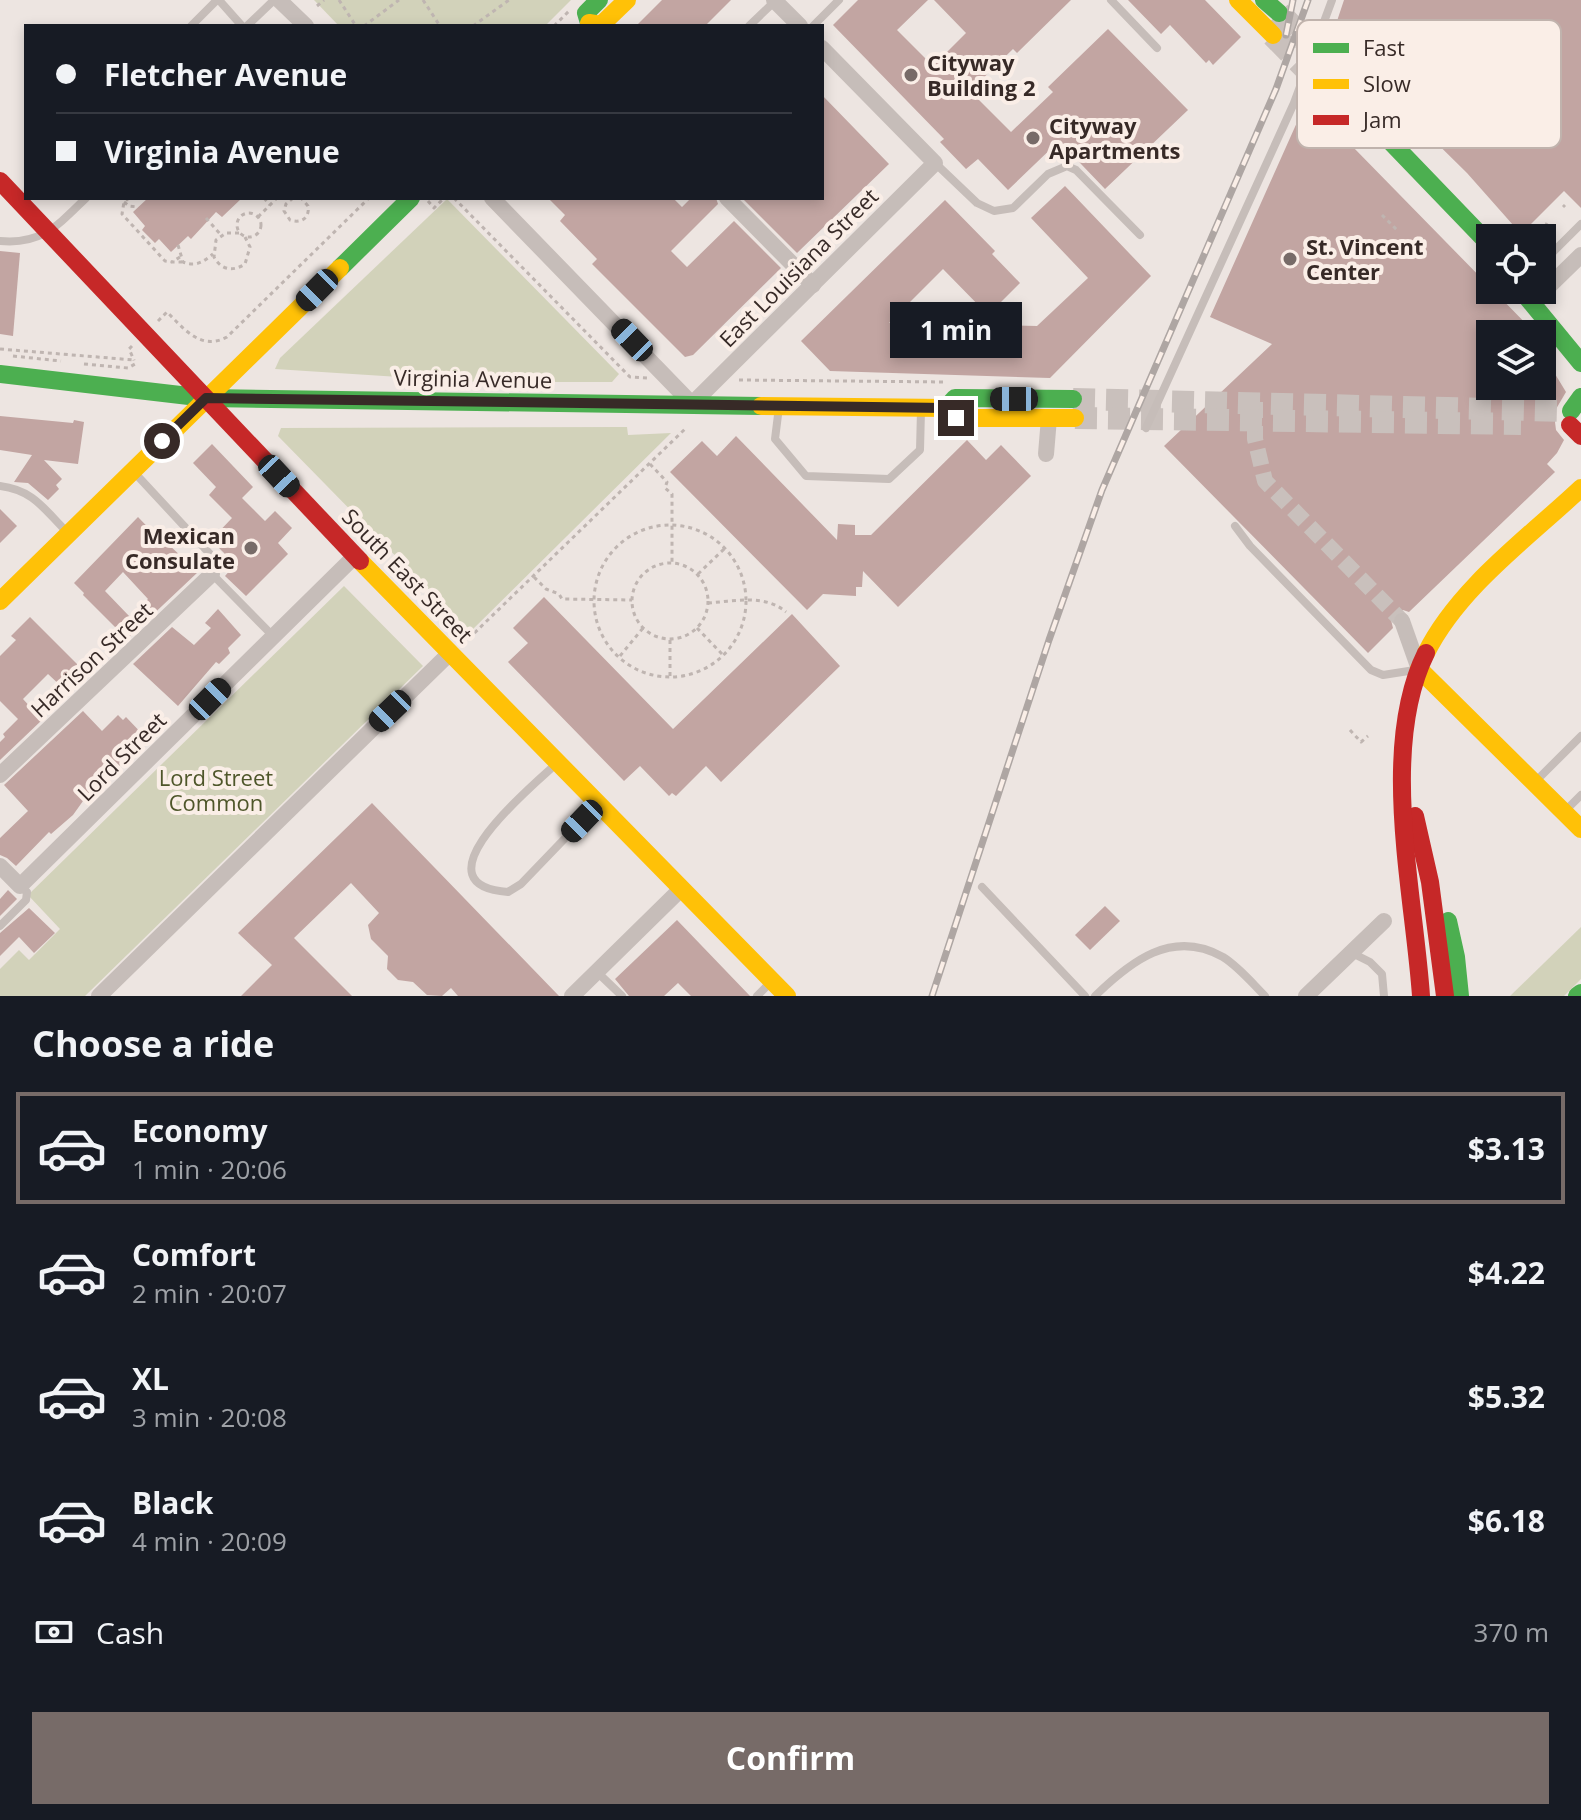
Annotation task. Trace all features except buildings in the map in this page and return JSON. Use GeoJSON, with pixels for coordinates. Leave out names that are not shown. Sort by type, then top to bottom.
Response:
{"type":"FeatureCollection","features":[{"type":"Feature","properties":{"kind":"main road"},"geometry":{"type":"LineString","coordinates":[[587,24],[586,13],[599,0]]}},
{"type":"Feature","properties":{"kind":"main road"},"geometry":{"type":"LineString","coordinates":[[602,24],[627,0]]}},
{"type":"Feature","properties":{"kind":"main road"},"geometry":{"type":"LineString","coordinates":[[1238,0],[1273,35]]}},
{"type":"Feature","properties":{"kind":"main road"},"geometry":{"type":"LineString","coordinates":[[1264,0],[1279,13]]}},
{"type":"Feature","properties":{"kind":"main road"},"geometry":{"type":"LineString","coordinates":[[1397,148],[1476,230]]}},
{"type":"Feature","properties":{"kind":"main road","name":"South East Street"},"geometry":{"type":"LineString","coordinates":[[0,181],[355,556],[787,996]]}},
{"type":"Feature","properties":{"kind":"main road"},"geometry":{"type":"LineString","coordinates":[[0,601],[409,200]]}},
{"type":"Feature","properties":{"kind":"main road"},"geometry":{"type":"LineString","coordinates":[[1536,304],[1542,318],[1581,363]]}},
{"type":"Feature","properties":{"kind":"main road"},"geometry":{"type":"LineString","coordinates":[[1544,304],[1581,340]]}},
{"type":"Feature","properties":{"kind":"main road","name":"Virginia Avenue"},"geometry":{"type":"LineString","coordinates":[[0,374],[206,398],[946,408],[956,418],[1049,418],[1074,409],[955,398],[946,408]]}},
{"type":"Feature","properties":{"kind":"main road"},"geometry":{"type":"LineString","coordinates":[[1421,996],[1402,772],[1414,663],[1466,599],[1581,488]]}},
{"type":"Feature","properties":{"kind":"main road"},"geometry":{"type":"LineString","coordinates":[[1414,663],[1581,829]]}},
{"type":"Feature","properties":{"kind":"main road"},"geometry":{"type":"LineString","coordinates":[[1402,772],[1426,850],[1436,871],[1456,957],[1460,996]]}},
{"type":"Feature","properties":{"kind":"main road"},"geometry":{"type":"LineString","coordinates":[[1426,850],[1426,872],[1445,996]]}},
{"type":"Feature","properties":{"kind":"street"},"geometry":{"type":"LineString","coordinates":[[277,0],[304,24]]}},
{"type":"Feature","properties":{"kind":"street"},"geometry":{"type":"LineString","coordinates":[[775,0],[798,24]]}},
{"type":"Feature","properties":{"kind":"street"},"geometry":{"type":"LineString","coordinates":[[824,50],[935,163]]}},
{"type":"Feature","properties":{"kind":"street","name":"East Louisiana Street"},"geometry":{"type":"LineString","coordinates":[[692,404],[935,163]]}},
{"type":"Feature","properties":{"kind":"street"},"geometry":{"type":"LineString","coordinates":[[494,200],[692,404]]}},
{"type":"Feature","properties":{"kind":"street"},"geometry":{"type":"LineString","coordinates":[[729,200],[813,285]]}},
{"type":"Feature","properties":{"kind":"street"},"geometry":{"type":"LineString","coordinates":[[1556,274],[1581,255]]}},
{"type":"Feature","properties":{"kind":"street"},"geometry":{"type":"LineString","coordinates":[[1046,454],[1049,418]]}},
{"type":"Feature","properties":{"kind":"street","name":"Lord Street"},"geometry":{"type":"LineString","coordinates":[[20,886],[355,556]]}},
{"type":"Feature","properties":{"kind":"street","name":"Harrison Street"},"geometry":{"type":"LineString","coordinates":[[0,775],[212,574]]}},
{"type":"Feature","properties":{"kind":"street"},"geometry":{"type":"LineString","coordinates":[[1402,621],[1414,663]]}},
{"type":"Feature","properties":{"kind":"street"},"geometry":{"type":"LineString","coordinates":[[99,996],[450,653]]}},
{"type":"Feature","properties":{"kind":"street"},"geometry":{"type":"LineString","coordinates":[[0,866],[20,886]]}},
{"type":"Feature","properties":{"kind":"street"},"geometry":{"type":"LineString","coordinates":[[572,996],[682,888]]}},
{"type":"Feature","properties":{"kind":"street"},"geometry":{"type":"LineString","coordinates":[[1306,996],[1384,921]]}},
{"type":"Feature","properties":{"kind":"lane"},"geometry":{"type":"LineString","coordinates":[[193,24],[218,0],[242,24]]}},
{"type":"Feature","properties":{"kind":"lane"},"geometry":{"type":"LineString","coordinates":[[247,24],[277,0]]}},
{"type":"Feature","properties":{"kind":"lane"},"geometry":{"type":"LineString","coordinates":[[751,24],[775,0]]}},
{"type":"Feature","properties":{"kind":"lane"},"geometry":{"type":"LineString","coordinates":[[815,24],[839,0]]}},
{"type":"Feature","properties":{"kind":"lane"},"geometry":{"type":"LineString","coordinates":[[1111,0],[1157,48]]}},
{"type":"Feature","properties":{"kind":"lane"},"geometry":{"type":"LineString","coordinates":[[1325,20],[1332,0]]}},
{"type":"Feature","properties":{"kind":"lane"},"geometry":{"type":"LineString","coordinates":[[1146,428],[1297,95]]}},
{"type":"Feature","properties":{"kind":"lane"},"geometry":{"type":"LineString","coordinates":[[935,163],[977,203],[994,211],[1013,208],[1048,174],[1067,166],[1076,170],[1140,235]]}},
{"type":"Feature","properties":{"kind":"lane"},"geometry":{"type":"LineString","coordinates":[[0,241],[24,241],[50,233],[84,200]]}},
{"type":"Feature","properties":{"kind":"lane"},"geometry":{"type":"LineString","coordinates":[[1556,249],[1581,224]]}},
{"type":"Feature","properties":{"kind":"lane"},"geometry":{"type":"LineString","coordinates":[[779,406],[775,439],[806,476],[889,479],[920,450],[921,408]]}},
{"type":"Feature","properties":{"kind":"lane"},"geometry":{"type":"LineString","coordinates":[[133,470],[210,554],[212,574],[273,636]]}},
{"type":"Feature","properties":{"kind":"lane"},"geometry":{"type":"LineString","coordinates":[[0,486],[19,488],[68,533]]}},
{"type":"Feature","properties":{"kind":"lane"},"geometry":{"type":"LineString","coordinates":[[1235,526],[1250,546],[1371,670],[1383,675],[1414,663]]}},
{"type":"Feature","properties":{"kind":"lane"},"geometry":{"type":"LineString","coordinates":[[1534,783],[1581,736]]}},
{"type":"Feature","properties":{"kind":"lane"},"geometry":{"type":"LineString","coordinates":[[556,763],[482,837],[473,853],[471,866],[475,878],[484,887],[508,892],[521,884],[597,804]]}},
{"type":"Feature","properties":{"kind":"lane"},"geometry":{"type":"LineString","coordinates":[[1564,812],[1581,795]]}},
{"type":"Feature","properties":{"kind":"lane"},"geometry":{"type":"LineString","coordinates":[[0,926],[26,900],[27,892],[20,886]]}},
{"type":"Feature","properties":{"kind":"lane"},"geometry":{"type":"LineString","coordinates":[[982,887],[1085,996]]}},
{"type":"Feature","properties":{"kind":"lane"},"geometry":{"type":"LineString","coordinates":[[1095,996],[1142,956],[1163,948],[1177,947],[1203,950],[1225,958],[1265,996]]}},
{"type":"Feature","properties":{"kind":"lane"},"geometry":{"type":"LineString","coordinates":[[1352,952],[1370,962],[1382,974],[1384,996]]}},
{"type":"Feature","properties":{"kind":"lane"},"geometry":{"type":"LineString","coordinates":[[597,971],[622,996]]}},
{"type":"Feature","properties":{"kind":"lane"},"geometry":{"type":"LineString","coordinates":[[757,996],[772,981]]}},
{"type":"Feature","properties":{"kind":"path"},"geometry":{"type":"LineString","coordinates":[[317,6],[324,0]]}},
{"type":"Feature","properties":{"kind":"path"},"geometry":{"type":"LineString","coordinates":[[339,0],[355,24]]}},
{"type":"Feature","properties":{"kind":"path"},"geometry":{"type":"LineString","coordinates":[[367,24],[399,0]]}},
{"type":"Feature","properties":{"kind":"path"},"geometry":{"type":"LineString","coordinates":[[423,0],[439,24]]}},
{"type":"Feature","properties":{"kind":"path"},"geometry":{"type":"LineString","coordinates":[[476,24],[509,0]]}},
{"type":"Feature","properties":{"kind":"path"},"geometry":{"type":"LineString","coordinates":[[126,200],[122,214],[165,261],[181,260],[196,265],[213,254]]}},
{"type":"Feature","properties":{"kind":"path"},"geometry":{"type":"LineString","coordinates":[[266,200],[270,205]]}},
{"type":"Feature","properties":{"kind":"path"},"geometry":{"type":"LineString","coordinates":[[258,217],[276,200]]}},
{"type":"Feature","properties":{"kind":"path"},"geometry":{"type":"LineString","coordinates":[[285,200],[291,200]]}},
{"type":"Feature","properties":{"kind":"path"},"geometry":{"type":"LineString","coordinates":[[288,201],[284,207],[285,215],[297,222],[304,220],[308,213],[308,206],[300,200]]}},
{"type":"Feature","properties":{"kind":"path"},"geometry":{"type":"LineString","coordinates":[[146,333],[167,312],[199,340],[214,342],[227,337],[367,200]]}},
{"type":"Feature","properties":{"kind":"path"},"geometry":{"type":"LineString","coordinates":[[427,200],[434,208],[442,200]]}},
{"type":"Feature","properties":{"kind":"path"},"geometry":{"type":"LineString","coordinates":[[456,200],[630,377],[667,378]]}},
{"type":"Feature","properties":{"kind":"path"},"geometry":{"type":"LineString","coordinates":[[124,202],[138,207]]}},
{"type":"Feature","properties":{"kind":"path"},"geometry":{"type":"LineString","coordinates":[[239,233],[221,235],[214,245],[213,254],[222,267],[240,268],[250,254],[249,242],[236,226],[241,216],[248,213],[258,217],[261,223],[255,235],[245,237]]}},
{"type":"Feature","properties":{"kind":"path"},"geometry":{"type":"LineString","coordinates":[[1382,215],[1397,230]]}},
{"type":"Feature","properties":{"kind":"path"},"geometry":{"type":"LineString","coordinates":[[206,218],[221,235]]}},
{"type":"Feature","properties":{"kind":"path"},"geometry":{"type":"LineString","coordinates":[[178,245],[181,260]]}},
{"type":"Feature","properties":{"kind":"path"},"geometry":{"type":"LineString","coordinates":[[0,349],[134,360],[135,364],[128,368],[79,363]]}},
{"type":"Feature","properties":{"kind":"path"},"geometry":{"type":"LineString","coordinates":[[0,354],[68,362]]}},
{"type":"Feature","properties":{"kind":"path"},"geometry":{"type":"LineString","coordinates":[[716,379],[936,382]]}},
{"type":"Feature","properties":{"kind":"path"},"geometry":{"type":"LineString","coordinates":[[450,653],[473,637],[685,429]]}},
{"type":"Feature","properties":{"kind":"path"},"geometry":{"type":"LineString","coordinates":[[650,464],[667,482],[665,488],[672,494],[672,562]]}},
{"type":"Feature","properties":{"kind":"path"},"geometry":{"type":"LineString","coordinates":[[672,525],[697,530],[725,548],[740,571],[746,599],[743,624],[724,655],[693,674],[670,677],[648,674],[619,658],[600,631],[594,600],[598,579],[614,550],[640,532],[672,525]]}},
{"type":"Feature","properties":{"kind":"path"},"geometry":{"type":"LineString","coordinates":[[698,574],[725,548]]}},
{"type":"Feature","properties":{"kind":"path"},"geometry":{"type":"LineString","coordinates":[[672,562],[698,574],[706,588],[708,603],[703,621],[697,628],[689,634],[670,639],[660,638],[643,628],[633,610],[632,600],[633,590],[644,573],[652,567],[672,562]]}},
{"type":"Feature","properties":{"kind":"path"},"geometry":{"type":"LineString","coordinates":[[534,577],[562,599],[632,600]]}},
{"type":"Feature","properties":{"kind":"path"},"geometry":{"type":"LineString","coordinates":[[708,603],[746,599],[776,604],[786,612]]}},
{"type":"Feature","properties":{"kind":"path"},"geometry":{"type":"LineString","coordinates":[[619,658],[643,628]]}},
{"type":"Feature","properties":{"kind":"path"},"geometry":{"type":"LineString","coordinates":[[697,628],[724,655]]}},
{"type":"Feature","properties":{"kind":"path"},"geometry":{"type":"LineString","coordinates":[[670,639],[670,677]]}},
{"type":"Feature","properties":{"kind":"path"},"geometry":{"type":"LineString","coordinates":[[1350,730],[1361,742],[1368,736]]}},
{"type":"Feature","properties":{"kind":"green space"},"geometry":{"type":"Polygon","coordinates":[[[314,0],[571,0],[547,24],[337,24],[314,0]]]}},
{"type":"Feature","properties":{"kind":"green space"},"geometry":{"type":"Polygon","coordinates":[[[448,200],[619,374],[612,382],[477,382],[275,369],[280,358],[448,200]]]}},
{"type":"Feature","properties":{"kind":"green space"},"geometry":{"type":"Polygon","coordinates":[[[627,427],[628,435],[671,433],[470,632],[278,436],[281,428],[627,427]]]}},
{"type":"Feature","properties":{"kind":"green space","name":"Lord Street Common"},"geometry":{"type":"Polygon","coordinates":[[[344,586],[423,666],[85,996],[0,996],[0,969],[19,950],[29,960],[60,929],[28,895],[344,586]]]}},
{"type":"Feature","properties":{"kind":"green space"},"geometry":{"type":"Polygon","coordinates":[[[1581,927],[1581,979],[1564,996],[1510,996],[1581,927]]]}},
{"type":"Feature","properties":{"kind":"tunnel"},"geometry":{"type":"LineString","coordinates":[[1279,13],[1297,32]]}},
{"type":"Feature","properties":{"kind":"tunnel"},"geometry":{"type":"LineString","coordinates":[[1273,35],[1297,60]]}},
{"type":"Feature","properties":{"kind":"tunnel"},"geometry":{"type":"LineString","coordinates":[[1073,399],[1571,411]]}},
{"type":"Feature","properties":{"kind":"tunnel"},"geometry":{"type":"LineString","coordinates":[[1255,402],[1255,439],[1265,481],[1402,621]]}},
{"type":"Feature","properties":{"kind":"tunnel"},"geometry":{"type":"LineString","coordinates":[[1075,418],[1521,424]]}},
{"type":"Feature","properties":{"kind":"railway"},"geometry":{"type":"LineString","coordinates":[[1286,35],[1293,0]]}},
{"type":"Feature","properties":{"kind":"railway"},"geometry":{"type":"LineString","coordinates":[[1301,20],[1308,0]]}},
{"type":"Feature","properties":{"kind":"railway"},"geometry":{"type":"LineString","coordinates":[[932,996],[1049,640],[1102,490],[1276,89],[1297,31]]}},
{"type":"Feature","properties":{"kind":"traffic: fast"},"geometry":{"type":"LineString","coordinates":[[589,23],[586,13],[599,0]]}},
{"type":"Feature","properties":{"kind":"traffic: fast"},"geometry":{"type":"LineString","coordinates":[[1264,0],[1279,13]]}},
{"type":"Feature","properties":{"kind":"traffic: fast"},"geometry":{"type":"LineString","coordinates":[[1397,148],[1476,230]]}},
{"type":"Feature","properties":{"kind":"traffic: fast"},"geometry":{"type":"LineString","coordinates":[[340,268],[409,200]]}},
{"type":"Feature","properties":{"kind":"traffic: fast"},"geometry":{"type":"LineString","coordinates":[[1533,304],[1581,363]]}},
{"type":"Feature","properties":{"kind":"traffic: fast"},"geometry":{"type":"LineString","coordinates":[[0,374],[206,398],[761,406]]}},
{"type":"Feature","properties":{"kind":"traffic: fast"},"geometry":{"type":"LineString","coordinates":[[1571,411],[1581,397]]}},
{"type":"Feature","properties":{"kind":"traffic: fast"},"geometry":{"type":"LineString","coordinates":[[946,408],[955,398],[1073,399]]}},
{"type":"Feature","properties":{"kind":"traffic: fast"},"geometry":{"type":"LineString","coordinates":[[1448,921],[1460,996]]}},
{"type":"Feature","properties":{"kind":"traffic: fast"},"geometry":{"type":"LineString","coordinates":[[1577,996],[1581,993]]}},
{"type":"Feature","properties":{"kind":"traffic: slow"},"geometry":{"type":"LineString","coordinates":[[602,24],[627,0]]}},
{"type":"Feature","properties":{"kind":"traffic: slow"},"geometry":{"type":"LineString","coordinates":[[1238,0],[1273,35]]}},
{"type":"Feature","properties":{"kind":"traffic: slow"},"geometry":{"type":"LineString","coordinates":[[589,23],[595,24]]}},
{"type":"Feature","properties":{"kind":"traffic: slow"},"geometry":{"type":"LineString","coordinates":[[0,601],[340,268]]}},
{"type":"Feature","properties":{"kind":"traffic: slow"},"geometry":{"type":"LineString","coordinates":[[761,406],[946,408],[956,418],[1075,418]]}},
{"type":"Feature","properties":{"kind":"traffic: slow"},"geometry":{"type":"LineString","coordinates":[[1426,653],[1440,629],[1476,585],[1581,488]]}},
{"type":"Feature","properties":{"kind":"traffic: slow"},"geometry":{"type":"LineString","coordinates":[[360,561],[787,996]]}},
{"type":"Feature","properties":{"kind":"traffic: slow"},"geometry":{"type":"LineString","coordinates":[[1419,669],[1581,829]]}},
{"type":"Feature","properties":{"kind":"traffic: jam"},"geometry":{"type":"LineString","coordinates":[[0,181],[360,561]]}},
{"type":"Feature","properties":{"kind":"traffic: jam"},"geometry":{"type":"LineString","coordinates":[[1570,425],[1581,436]]}},
{"type":"Feature","properties":{"kind":"traffic: jam"},"geometry":{"type":"LineString","coordinates":[[1421,996],[1403,822],[1402,776],[1404,732],[1412,691],[1426,653]]}},
{"type":"Feature","properties":{"kind":"traffic: jam"},"geometry":{"type":"LineString","coordinates":[[1415,816],[1430,882],[1445,996]]}},
{"type":"Feature","properties":{"kind":"place","name":"Cityway Building 2"},"geometry":{"type":"Point","coordinates":[911,75]}},
{"type":"Feature","properties":{"kind":"place","name":"Cityway Apartments"},"geometry":{"type":"Point","coordinates":[1033,138]}},
{"type":"Feature","properties":{"kind":"place","name":"St. Vincent Center"},"geometry":{"type":"Point","coordinates":[1290,259]}},
{"type":"Feature","properties":{"kind":"place","name":"Mexican Consulate"},"geometry":{"type":"Point","coordinates":[251,548]}},
{"type":"Feature","properties":{"kind":"route"},"geometry":{"type":"LineString","coordinates":[[162,441],[206,398],[946,408],[956,418]]}}]}
